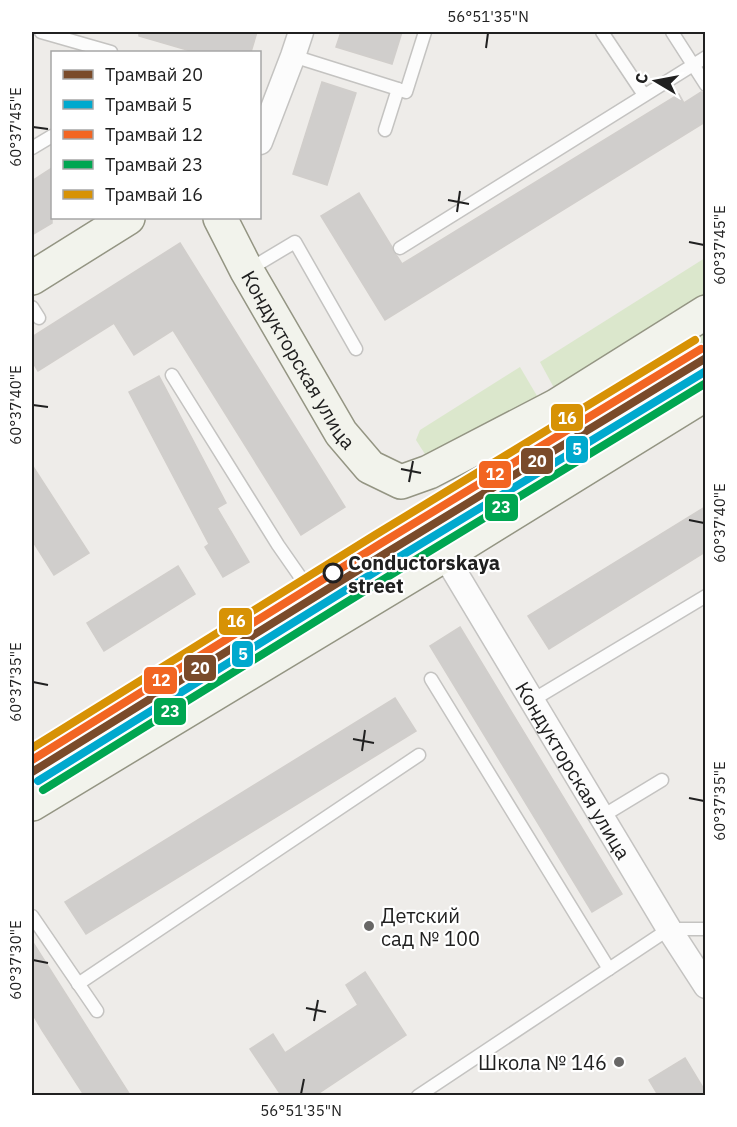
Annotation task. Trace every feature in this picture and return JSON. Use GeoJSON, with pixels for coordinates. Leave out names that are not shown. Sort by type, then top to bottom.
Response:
{"type":"FeatureCollection","features":[{"type":"Feature","properties":{"kind":"main road"},"geometry":{"type":"LineString","coordinates":[[32,278],[126,219]]}},
{"type":"Feature","properties":{"kind":"main road","name":"Кондукторская улица"},"geometry":{"type":"LineString","coordinates":[[221,219],[247,271],[341,433],[370,467],[400,482],[429,472],[556,406],[705,312]]}},
{"type":"Feature","properties":{"kind":"main road"},"geometry":{"type":"LineString","coordinates":[[32,804],[705,394]]}},
{"type":"Feature","properties":{"kind":"street"},"geometry":{"type":"LineString","coordinates":[[261,139],[301,32]]}},
{"type":"Feature","properties":{"kind":"street","name":"Кондукторская улица"},"geometry":{"type":"LineString","coordinates":[[444,554],[705,986]]}},
{"type":"Feature","properties":{"kind":"lane"},"geometry":{"type":"LineString","coordinates":[[41,32],[108,51]]}},
{"type":"Feature","properties":{"kind":"lane"},"geometry":{"type":"LineString","coordinates":[[293,56],[406,92],[425,32]]}},
{"type":"Feature","properties":{"kind":"lane"},"geometry":{"type":"LineString","coordinates":[[602,32],[644,96]]}},
{"type":"Feature","properties":{"kind":"lane"},"geometry":{"type":"LineString","coordinates":[[672,32],[705,85]]}},
{"type":"Feature","properties":{"kind":"lane"},"geometry":{"type":"LineString","coordinates":[[400,248],[705,57]]}},
{"type":"Feature","properties":{"kind":"lane"},"geometry":{"type":"LineString","coordinates":[[384,130],[398,89]]}},
{"type":"Feature","properties":{"kind":"lane"},"geometry":{"type":"LineString","coordinates":[[32,148],[51,137]]}},
{"type":"Feature","properties":{"kind":"lane"},"geometry":{"type":"LineString","coordinates":[[247,271],[295,242],[356,349]]}},
{"type":"Feature","properties":{"kind":"lane"},"geometry":{"type":"LineString","coordinates":[[32,307],[39,318]]}},
{"type":"Feature","properties":{"kind":"lane"},"geometry":{"type":"LineString","coordinates":[[172,375],[278,545],[332,622]]}},
{"type":"Feature","properties":{"kind":"lane"},"geometry":{"type":"LineString","coordinates":[[531,701],[705,596]]}},
{"type":"Feature","properties":{"kind":"lane"},"geometry":{"type":"LineString","coordinates":[[431,679],[609,969]]}},
{"type":"Feature","properties":{"kind":"lane"},"geometry":{"type":"LineString","coordinates":[[78,984],[418,755]]}},
{"type":"Feature","properties":{"kind":"lane"},"geometry":{"type":"LineString","coordinates":[[602,818],[662,780]]}},
{"type":"Feature","properties":{"kind":"lane"},"geometry":{"type":"LineString","coordinates":[[32,916],[97,1011]]}},
{"type":"Feature","properties":{"kind":"lane"},"geometry":{"type":"LineString","coordinates":[[418,1095],[669,929],[705,929]]}},
{"type":"Feature","properties":{"kind":"green space"},"geometry":{"type":"Polygon","coordinates":[[[705,258],[705,299],[561,389],[553,386],[540,362],[705,258]]]}},
{"type":"Feature","properties":{"kind":"green space"},"geometry":{"type":"Polygon","coordinates":[[[705,326],[705,370],[470,513],[452,480],[705,326]]]}},
{"type":"Feature","properties":{"kind":"green space"},"geometry":{"type":"Polygon","coordinates":[[[520,367],[540,401],[430,462],[416,440],[420,430],[520,367]]]}},
{"type":"Feature","properties":{"kind":"building"},"geometry":{"type":"Polygon","coordinates":[[[139,32],[257,32],[251,51],[191,51],[139,36],[139,32]]]}},
{"type":"Feature","properties":{"kind":"building"},"geometry":{"type":"Polygon","coordinates":[[[341,32],[402,32],[392,64],[336,47],[341,32]]]}},
{"type":"Feature","properties":{"kind":"building"},"geometry":{"type":"Polygon","coordinates":[[[322,82],[356,93],[327,185],[293,174],[322,82]]]}},
{"type":"Feature","properties":{"kind":"building"},"geometry":{"type":"Polygon","coordinates":[[[701,92],[705,93],[705,122],[385,320],[321,216],[359,193],[402,264],[679,94],[684,103],[701,92]]]}},
{"type":"Feature","properties":{"kind":"building"},"geometry":{"type":"Polygon","coordinates":[[[51,169],[52,223],[32,235],[32,181],[51,169]]]}},
{"type":"Feature","properties":{"kind":"building"},"geometry":{"type":"Polygon","coordinates":[[[180,243],[345,507],[301,535],[173,330],[134,355],[114,323],[38,371],[32,361],[32,337],[180,243]]]}},
{"type":"Feature","properties":{"kind":"building"},"geometry":{"type":"Polygon","coordinates":[[[159,376],[226,503],[217,508],[249,562],[223,577],[205,547],[209,544],[129,392],[159,376]]]}},
{"type":"Feature","properties":{"kind":"building"},"geometry":{"type":"Polygon","coordinates":[[[32,465],[89,553],[54,575],[32,540],[32,465]]]}},
{"type":"Feature","properties":{"kind":"building"},"geometry":{"type":"Polygon","coordinates":[[[705,507],[705,552],[549,649],[528,616],[705,507]]]}},
{"type":"Feature","properties":{"kind":"building"},"geometry":{"type":"Polygon","coordinates":[[[178,566],[195,594],[104,651],[87,623],[178,566]]]}},
{"type":"Feature","properties":{"kind":"building"},"geometry":{"type":"Polygon","coordinates":[[[460,627],[622,894],[592,912],[430,646],[460,627]]]}},
{"type":"Feature","properties":{"kind":"building"},"geometry":{"type":"Polygon","coordinates":[[[395,698],[416,731],[86,934],[65,902],[395,698]]]}},
{"type":"Feature","properties":{"kind":"building"},"geometry":{"type":"Polygon","coordinates":[[[32,941],[130,1095],[84,1095],[42,1030],[32,1013],[32,941]]]}},
{"type":"Feature","properties":{"kind":"building"},"geometry":{"type":"Polygon","coordinates":[[[365,972],[406,1035],[316,1095],[281,1095],[250,1049],[273,1034],[285,1053],[358,1005],[346,985],[365,972]]]}},
{"type":"Feature","properties":{"kind":"building"},"geometry":{"type":"Polygon","coordinates":[[[685,1058],[705,1091],[705,1095],[658,1095],[649,1080],[685,1058]]]}},
{"type":"Feature","properties":{"kind":"tram line","name":"16"},"geometry":{"type":"LineString","coordinates":[[32,748],[695,340]]}},
{"type":"Feature","properties":{"kind":"tram line","name":"12"},"geometry":{"type":"LineString","coordinates":[[32,760],[380,544],[701,349]]}},
{"type":"Feature","properties":{"kind":"tram line","name":"20"},"geometry":{"type":"LineString","coordinates":[[32,772],[706,358]]}},
{"type":"Feature","properties":{"kind":"tram line","name":"5"},"geometry":{"type":"LineString","coordinates":[[38,781],[391,562],[706,371]]}},
{"type":"Feature","properties":{"kind":"tram line","name":"23"},"geometry":{"type":"LineString","coordinates":[[43,790],[706,383]]}},
{"type":"Feature","properties":{"kind":"place","name":"Conductorskaya street"},"geometry":{"type":"Point","coordinates":[333,573]}},
{"type":"Feature","properties":{"kind":"place","name":"Детский сад № 100"},"geometry":{"type":"Point","coordinates":[369,926]}},
{"type":"Feature","properties":{"kind":"place","name":"Школа № 146"},"geometry":{"type":"Point","coordinates":[619,1062]}}]}
